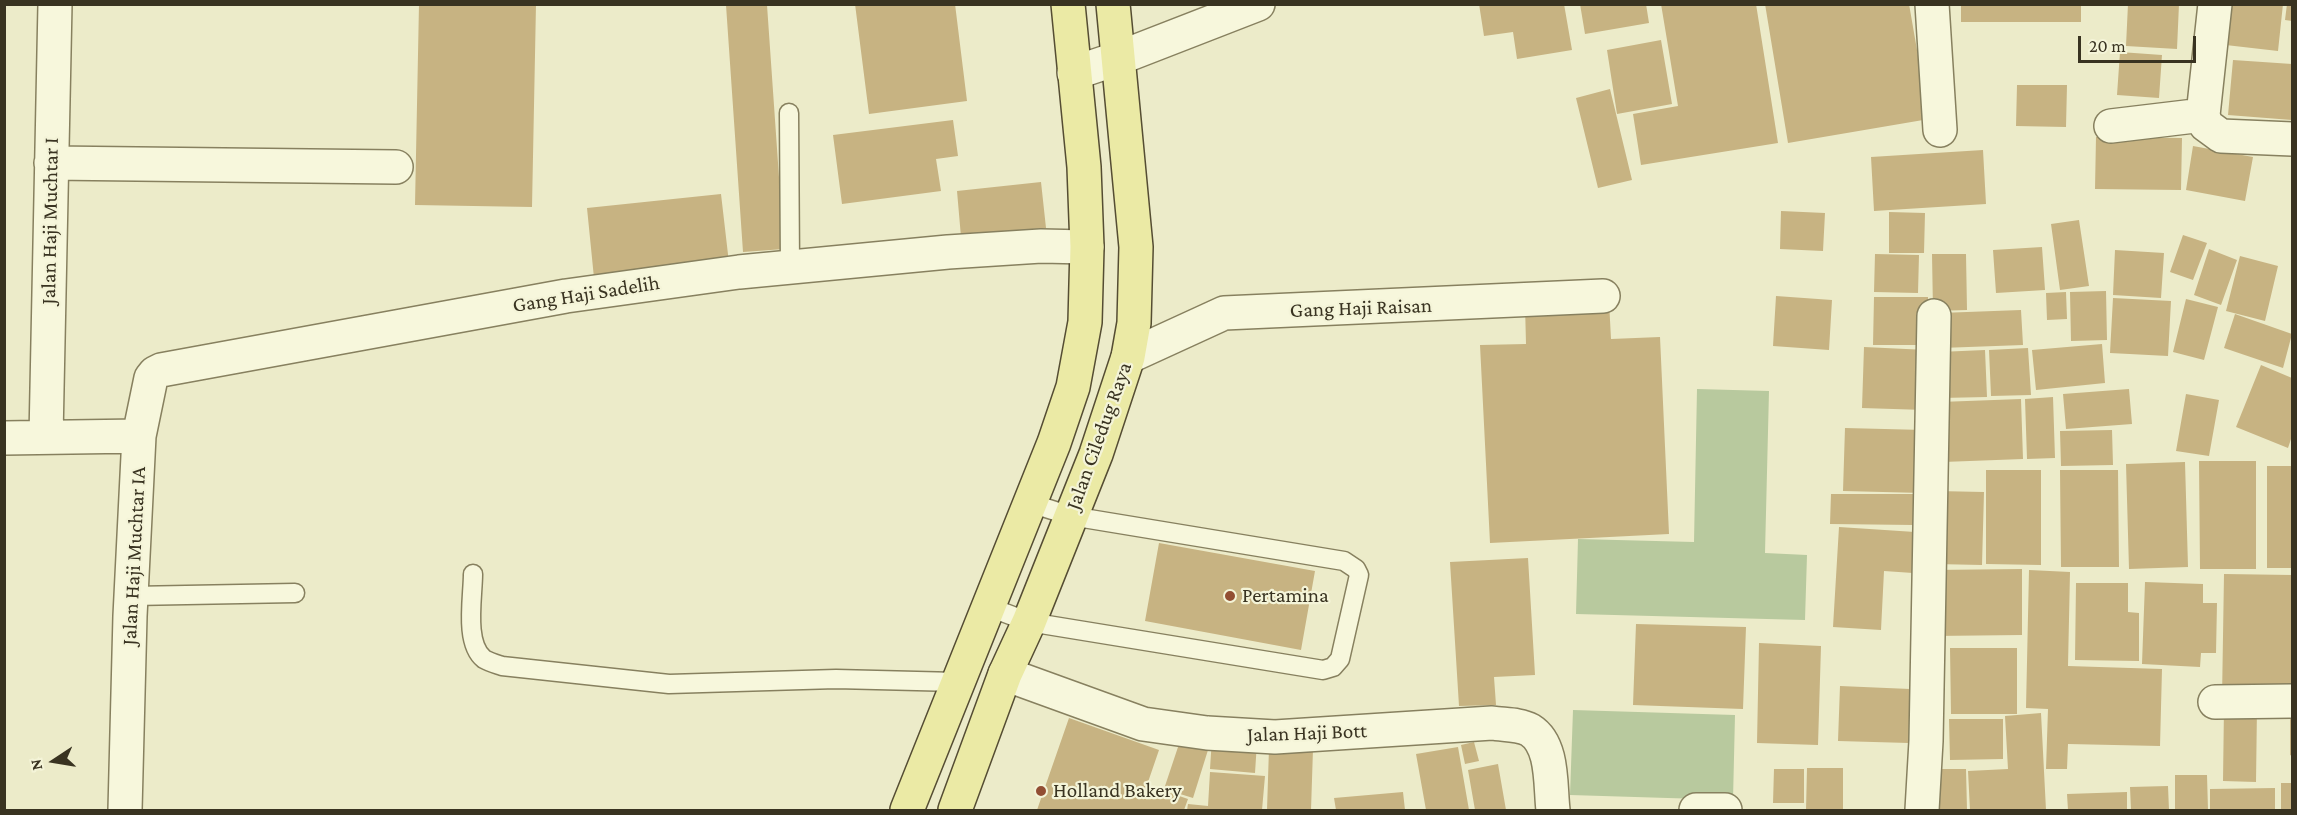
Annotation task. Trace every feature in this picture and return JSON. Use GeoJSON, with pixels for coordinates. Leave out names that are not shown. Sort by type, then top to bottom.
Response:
{"type":"FeatureCollection","features":[{"type":"Feature","properties":{"kind":"main road","name":"Jalan Ciledug Raya"},"geometry":{"type":"LineString","coordinates":[[907,810],[1054,443],[1073,387],[1085,322],[1088,247],[1084,167],[1068,4]]}},
{"type":"Feature","properties":{"kind":"main road","name":"Jalan Ciledug Raya"},"geometry":{"type":"LineString","coordinates":[[955,810],[1005,674],[1029,622],[1096,454],[1128,357],[1134,323],[1136,247],[1113,4]]}},
{"type":"Feature","properties":{"kind":"street","name":"Jalan Haji Muchtar I"},"geometry":{"type":"LineString","coordinates":[[46,437],[55,4]]}},
{"type":"Feature","properties":{"kind":"street"},"geometry":{"type":"LineString","coordinates":[[1074,73],[1258,4]]}},
{"type":"Feature","properties":{"kind":"street"},"geometry":{"type":"LineString","coordinates":[[1932,4],[1940,130]]}},
{"type":"Feature","properties":{"kind":"street"},"geometry":{"type":"LineString","coordinates":[[2215,4],[2204,115],[2206,125],[2221,136],[2292,139]]}},
{"type":"Feature","properties":{"kind":"street"},"geometry":{"type":"LineString","coordinates":[[2111,126],[2204,115]]}},
{"type":"Feature","properties":{"kind":"street"},"geometry":{"type":"LineString","coordinates":[[51,163],[396,167]]}},
{"type":"Feature","properties":{"kind":"street","name":"Gang Haji Sadelih"},"geometry":{"type":"LineString","coordinates":[[139,436],[150,378],[161,370],[566,296],[739,272],[948,252],[1041,246],[1088,247]]}},
{"type":"Feature","properties":{"kind":"street","name":"Gang Haji Raisan"},"geometry":{"type":"LineString","coordinates":[[1128,357],[1224,314],[1603,296]]}},
{"type":"Feature","properties":{"kind":"street"},"geometry":{"type":"LineString","coordinates":[[1922,810],[1926,729],[1934,316]]}},
{"type":"Feature","properties":{"kind":"street","name":"Jalan Haji Muchtar IA"},"geometry":{"type":"LineString","coordinates":[[4,438],[139,436],[125,810]]}},
{"type":"Feature","properties":{"kind":"street","name":"Jalan Haji Bott"},"geometry":{"type":"LineString","coordinates":[[1005,674],[1143,724],[1208,733],[1275,737],[1492,723],[1516,726],[1530,730],[1546,749],[1553,810]]}},
{"type":"Feature","properties":{"kind":"street"},"geometry":{"type":"LineString","coordinates":[[2215,702],[2292,702]]}},
{"type":"Feature","properties":{"kind":"street"},"geometry":{"type":"LineString","coordinates":[[1696,810],[1725,810]]}},
{"type":"Feature","properties":{"kind":"lane"},"geometry":{"type":"LineString","coordinates":[[789,113],[790,267]]}},
{"type":"Feature","properties":{"kind":"lane"},"geometry":{"type":"LineString","coordinates":[[989,607],[1029,622],[1323,670],[1333,667],[1340,659],[1359,575],[1356,569],[1344,561],[1071,516],[1030,503]]}},
{"type":"Feature","properties":{"kind":"lane"},"geometry":{"type":"LineString","coordinates":[[473,574],[471,631],[476,650],[486,660],[502,666],[669,684],[836,679],[957,682]]}},
{"type":"Feature","properties":{"kind":"lane"},"geometry":{"type":"LineString","coordinates":[[132,596],[295,593]]}},
{"type":"Feature","properties":{"kind":"green space"},"geometry":{"type":"Polygon","coordinates":[[[1697,389],[1769,391],[1765,553],[1807,555],[1805,620],[1576,614],[1578,539],[1694,542],[1697,389]]]}},
{"type":"Feature","properties":{"kind":"green space"},"geometry":{"type":"Polygon","coordinates":[[[1573,710],[1735,715],[1733,800],[1570,795],[1573,710]]]}},
{"type":"Feature","properties":{"kind":"building"},"geometry":{"type":"Polygon","coordinates":[[[419,4],[536,4],[532,207],[415,205],[419,4]]]}},
{"type":"Feature","properties":{"kind":"building"},"geometry":{"type":"Polygon","coordinates":[[[855,4],[955,4],[967,101],[869,114],[855,4]]]}},
{"type":"Feature","properties":{"kind":"building"},"geometry":{"type":"Polygon","coordinates":[[[1479,4],[1564,4],[1572,50],[1517,59],[1513,32],[1484,36],[1479,4]]]}},
{"type":"Feature","properties":{"kind":"building"},"geometry":{"type":"Polygon","coordinates":[[[1580,4],[1646,4],[1649,23],[1585,34],[1580,4]]]}},
{"type":"Feature","properties":{"kind":"building"},"geometry":{"type":"Polygon","coordinates":[[[1661,4],[1756,4],[1778,143],[1641,165],[1633,114],[1678,106],[1661,4]]]}},
{"type":"Feature","properties":{"kind":"building"},"geometry":{"type":"Polygon","coordinates":[[[1765,4],[1909,4],[1929,119],[1788,143],[1765,4]]]}},
{"type":"Feature","properties":{"kind":"building"},"geometry":{"type":"Polygon","coordinates":[[[1961,4],[2081,4],[2081,22],[1961,22],[1961,4]]]}},
{"type":"Feature","properties":{"kind":"building"},"geometry":{"type":"Polygon","coordinates":[[[2128,4],[2179,4],[2177,49],[2126,46],[2128,4]]]}},
{"type":"Feature","properties":{"kind":"building"},"geometry":{"type":"Polygon","coordinates":[[[2221,4],[2283,4],[2278,51],[2217,44],[2221,4]]]}},
{"type":"Feature","properties":{"kind":"building"},"geometry":{"type":"Polygon","coordinates":[[[2287,4],[2292,4],[2292,21],[2285,20],[2287,4]]]}},
{"type":"Feature","properties":{"kind":"building"},"geometry":{"type":"Polygon","coordinates":[[[726,5],[767,5],[784,249],[743,252],[726,5]]]}},
{"type":"Feature","properties":{"kind":"building"},"geometry":{"type":"Polygon","coordinates":[[[1661,40],[1672,104],[1617,114],[1607,50],[1661,40]]]}},
{"type":"Feature","properties":{"kind":"building"},"geometry":{"type":"Polygon","coordinates":[[[2120,52],[2162,55],[2159,98],[2117,95],[2120,52]]]}},
{"type":"Feature","properties":{"kind":"building"},"geometry":{"type":"Polygon","coordinates":[[[2233,60],[2292,64],[2292,120],[2228,115],[2233,60]]]}},
{"type":"Feature","properties":{"kind":"building"},"geometry":{"type":"Polygon","coordinates":[[[2017,85],[2067,85],[2066,127],[2016,126],[2017,85]]]}},
{"type":"Feature","properties":{"kind":"building"},"geometry":{"type":"Polygon","coordinates":[[[1610,89],[1632,180],[1598,188],[1576,98],[1610,89]]]}},
{"type":"Feature","properties":{"kind":"building"},"geometry":{"type":"Polygon","coordinates":[[[953,120],[958,156],[936,159],[941,191],[842,204],[833,135],[953,120]]]}},
{"type":"Feature","properties":{"kind":"building"},"geometry":{"type":"Polygon","coordinates":[[[2096,137],[2182,138],[2181,190],[2095,189],[2096,137]]]}},
{"type":"Feature","properties":{"kind":"building"},"geometry":{"type":"Polygon","coordinates":[[[2193,146],[2253,157],[2245,201],[2186,190],[2193,146]]]}},
{"type":"Feature","properties":{"kind":"building"},"geometry":{"type":"Polygon","coordinates":[[[1983,150],[1986,204],[1874,211],[1871,157],[1983,150]]]}},
{"type":"Feature","properties":{"kind":"building"},"geometry":{"type":"Polygon","coordinates":[[[1041,182],[1046,228],[961,237],[957,191],[1041,182]]]}},
{"type":"Feature","properties":{"kind":"building"},"geometry":{"type":"Polygon","coordinates":[[[721,194],[729,263],[594,278],[587,208],[721,194]]]}},
{"type":"Feature","properties":{"kind":"building"},"geometry":{"type":"Polygon","coordinates":[[[1781,211],[1825,213],[1823,251],[1780,249],[1781,211]]]}},
{"type":"Feature","properties":{"kind":"building"},"geometry":{"type":"Polygon","coordinates":[[[1889,212],[1925,213],[1924,253],[1889,253],[1889,212]]]}},
{"type":"Feature","properties":{"kind":"building"},"geometry":{"type":"Polygon","coordinates":[[[2079,220],[2089,286],[2060,290],[2051,224],[2079,220]]]}},
{"type":"Feature","properties":{"kind":"building"},"geometry":{"type":"Polygon","coordinates":[[[2183,235],[2207,243],[2193,280],[2170,272],[2183,235]]]}},
{"type":"Feature","properties":{"kind":"building"},"geometry":{"type":"Polygon","coordinates":[[[2042,247],[2045,290],[1996,293],[1993,250],[2042,247]]]}},
{"type":"Feature","properties":{"kind":"building"},"geometry":{"type":"Polygon","coordinates":[[[2209,249],[2237,260],[2221,305],[2194,295],[2209,249]]]}},
{"type":"Feature","properties":{"kind":"building"},"geometry":{"type":"Polygon","coordinates":[[[2115,250],[2164,253],[2161,298],[2113,295],[2115,250]]]}},
{"type":"Feature","properties":{"kind":"building"},"geometry":{"type":"Polygon","coordinates":[[[1875,254],[1919,255],[1918,293],[1874,292],[1875,254]]]}},
{"type":"Feature","properties":{"kind":"building"},"geometry":{"type":"Polygon","coordinates":[[[1932,254],[1966,254],[1967,310],[1933,311],[1932,254]]]}},
{"type":"Feature","properties":{"kind":"building"},"geometry":{"type":"Polygon","coordinates":[[[2240,256],[2278,266],[2265,321],[2226,311],[2240,256]]]}},
{"type":"Feature","properties":{"kind":"building"},"geometry":{"type":"Polygon","coordinates":[[[2106,291],[2107,340],[2071,341],[2070,292],[2106,291]]]}},
{"type":"Feature","properties":{"kind":"building"},"geometry":{"type":"Polygon","coordinates":[[[2066,292],[2067,319],[2047,320],[2046,293],[2066,292]]]}},
{"type":"Feature","properties":{"kind":"building"},"geometry":{"type":"Polygon","coordinates":[[[1776,296],[1832,300],[1829,350],[1773,346],[1776,296]]]}},
{"type":"Feature","properties":{"kind":"building"},"geometry":{"type":"Polygon","coordinates":[[[1874,297],[1928,297],[1928,345],[1873,345],[1874,297]]]}},
{"type":"Feature","properties":{"kind":"building"},"geometry":{"type":"Polygon","coordinates":[[[2113,298],[2171,301],[2168,356],[2110,353],[2113,298]]]}},
{"type":"Feature","properties":{"kind":"building"},"geometry":{"type":"Polygon","coordinates":[[[2186,299],[2218,307],[2204,360],[2173,352],[2186,299]]]}},
{"type":"Feature","properties":{"kind":"building"},"geometry":{"type":"Polygon","coordinates":[[[1609,301],[1611,339],[1660,337],[1669,534],[1490,543],[1480,345],[1526,344],[1525,305],[1609,301]]]}},
{"type":"Feature","properties":{"kind":"building"},"geometry":{"type":"Polygon","coordinates":[[[2021,310],[2023,345],[1941,348],[1940,313],[2021,310]]]}},
{"type":"Feature","properties":{"kind":"building"},"geometry":{"type":"Polygon","coordinates":[[[2235,314],[2292,334],[2283,368],[2224,348],[2235,314]]]}},
{"type":"Feature","properties":{"kind":"building"},"geometry":{"type":"Polygon","coordinates":[[[2102,344],[2105,383],[2036,390],[2032,350],[2102,344]]]}},
{"type":"Feature","properties":{"kind":"building"},"geometry":{"type":"Polygon","coordinates":[[[1864,347],[1927,350],[1925,410],[1862,408],[1864,347]]]}},
{"type":"Feature","properties":{"kind":"building"},"geometry":{"type":"Polygon","coordinates":[[[2028,348],[2031,395],[1991,396],[1989,350],[2028,348]]]}},
{"type":"Feature","properties":{"kind":"building"},"geometry":{"type":"Polygon","coordinates":[[[1985,350],[1987,397],[1941,398],[1939,352],[1985,350]]]}},
{"type":"Feature","properties":{"kind":"building"},"geometry":{"type":"Polygon","coordinates":[[[2261,365],[2292,378],[2292,436],[2288,448],[2236,427],[2261,365]]]}},
{"type":"Feature","properties":{"kind":"building"},"geometry":{"type":"Polygon","coordinates":[[[2129,389],[2132,424],[2066,429],[2063,394],[2129,389]]]}},
{"type":"Feature","properties":{"kind":"building"},"geometry":{"type":"Polygon","coordinates":[[[2186,394],[2219,400],[2209,456],[2176,451],[2186,394]]]}},
{"type":"Feature","properties":{"kind":"building"},"geometry":{"type":"Polygon","coordinates":[[[2053,397],[2055,458],[2027,459],[2025,399],[2053,397]]]}},
{"type":"Feature","properties":{"kind":"building"},"geometry":{"type":"Polygon","coordinates":[[[2021,399],[2023,459],[1943,462],[1940,402],[2021,399]]]}},
{"type":"Feature","properties":{"kind":"building"},"geometry":{"type":"Polygon","coordinates":[[[1845,428],[1924,430],[1923,493],[1843,491],[1845,428]]]}},
{"type":"Feature","properties":{"kind":"building"},"geometry":{"type":"Polygon","coordinates":[[[2112,430],[2113,465],[2061,466],[2060,431],[2112,430]]]}},
{"type":"Feature","properties":{"kind":"building"},"geometry":{"type":"Polygon","coordinates":[[[2199,461],[2256,461],[2256,569],[2200,569],[2199,461]]]}},
{"type":"Feature","properties":{"kind":"building"},"geometry":{"type":"Polygon","coordinates":[[[2185,462],[2188,567],[2129,569],[2126,464],[2185,462]]]}},
{"type":"Feature","properties":{"kind":"building"},"geometry":{"type":"Polygon","coordinates":[[[2267,466],[2292,466],[2292,568],[2267,568],[2267,466]]]}},
{"type":"Feature","properties":{"kind":"building"},"geometry":{"type":"Polygon","coordinates":[[[1986,470],[2041,470],[2041,565],[1986,564],[1986,470]]]}},
{"type":"Feature","properties":{"kind":"building"},"geometry":{"type":"Polygon","coordinates":[[[2060,470],[2118,470],[2119,567],[2061,567],[2060,470]]]}},
{"type":"Feature","properties":{"kind":"building"},"geometry":{"type":"Polygon","coordinates":[[[1936,491],[1984,492],[1982,565],[1935,564],[1936,491]]]}},
{"type":"Feature","properties":{"kind":"building"},"geometry":{"type":"Polygon","coordinates":[[[1831,494],[1914,494],[1914,525],[1830,524],[1831,494]]]}},
{"type":"Feature","properties":{"kind":"building"},"geometry":{"type":"Polygon","coordinates":[[[1839,527],[1915,532],[1913,573],[1884,571],[1881,630],[1833,627],[1839,527]]]}},
{"type":"Feature","properties":{"kind":"building","name":"Pertamina"},"geometry":{"type":"Polygon","coordinates":[[[1159,543],[1315,571],[1301,650],[1145,621],[1159,543]]]}},
{"type":"Feature","properties":{"kind":"building"},"geometry":{"type":"Polygon","coordinates":[[[1528,558],[1535,675],[1494,677],[1496,705],[1459,706],[1450,562],[1528,558]]]}},
{"type":"Feature","properties":{"kind":"building"},"geometry":{"type":"Polygon","coordinates":[[[2022,569],[2022,635],[1933,636],[1932,570],[2022,569]]]}},
{"type":"Feature","properties":{"kind":"building"},"geometry":{"type":"Polygon","coordinates":[[[2029,570],[2070,572],[2068,666],[2162,669],[2160,746],[2068,744],[2067,769],[2046,769],[2048,709],[2026,708],[2029,570]]]}},
{"type":"Feature","properties":{"kind":"building"},"geometry":{"type":"Polygon","coordinates":[[[2224,574],[2292,575],[2292,700],[2222,699],[2224,574]]]}},
{"type":"Feature","properties":{"kind":"building"},"geometry":{"type":"Polygon","coordinates":[[[2145,582],[2203,584],[2203,603],[2217,603],[2216,653],[2201,653],[2200,667],[2142,664],[2145,582]]]}},
{"type":"Feature","properties":{"kind":"building"},"geometry":{"type":"Polygon","coordinates":[[[2076,583],[2128,583],[2128,612],[2139,613],[2139,661],[2075,660],[2076,583]]]}},
{"type":"Feature","properties":{"kind":"building"},"geometry":{"type":"Polygon","coordinates":[[[1636,624],[1746,627],[1743,709],[1633,705],[1636,624]]]}},
{"type":"Feature","properties":{"kind":"building"},"geometry":{"type":"Polygon","coordinates":[[[1759,643],[1821,646],[1818,745],[1757,743],[1759,643]]]}},
{"type":"Feature","properties":{"kind":"building"},"geometry":{"type":"Polygon","coordinates":[[[1950,648],[2017,648],[2017,714],[1951,714],[1950,648]]]}},
{"type":"Feature","properties":{"kind":"building"},"geometry":{"type":"Polygon","coordinates":[[[1840,686],[1910,689],[1909,743],[1838,741],[1840,686]]]}},
{"type":"Feature","properties":{"kind":"building"},"geometry":{"type":"Polygon","coordinates":[[[2224,706],[2257,707],[2256,782],[2223,781],[2224,706]]]}},
{"type":"Feature","properties":{"kind":"building"},"geometry":{"type":"Polygon","coordinates":[[[2041,713],[2046,810],[1970,810],[1968,771],[2008,769],[2005,716],[2041,713]]]}},
{"type":"Feature","properties":{"kind":"building"},"geometry":{"type":"Polygon","coordinates":[[[1069,718],[1159,750],[1147,785],[1188,799],[1184,810],[1037,810],[1069,718]]]}},
{"type":"Feature","properties":{"kind":"building"},"geometry":{"type":"Polygon","coordinates":[[[1949,719],[2003,719],[2003,759],[1950,760],[1949,719]]]}},
{"type":"Feature","properties":{"kind":"building"},"geometry":{"type":"Polygon","coordinates":[[[2290,719],[2292,719],[2292,756],[2290,755],[2290,719]]]}},
{"type":"Feature","properties":{"kind":"building"},"geometry":{"type":"Polygon","coordinates":[[[1212,738],[1257,742],[1255,773],[1210,769],[1212,738]]]}},
{"type":"Feature","properties":{"kind":"building"},"geometry":{"type":"Polygon","coordinates":[[[1180,741],[1208,750],[1193,798],[1164,789],[1180,741]]]}},
{"type":"Feature","properties":{"kind":"building"},"geometry":{"type":"Polygon","coordinates":[[[1474,742],[1479,761],[1465,764],[1461,745],[1474,742]]]}},
{"type":"Feature","properties":{"kind":"building"},"geometry":{"type":"Polygon","coordinates":[[[1458,747],[1469,810],[1426,810],[1416,754],[1458,747]]]}},
{"type":"Feature","properties":{"kind":"building"},"geometry":{"type":"Polygon","coordinates":[[[1269,748],[1313,749],[1311,810],[1267,810],[1269,748]]]}},
{"type":"Feature","properties":{"kind":"building"},"geometry":{"type":"Polygon","coordinates":[[[1498,764],[1506,810],[1475,810],[1468,770],[1498,764]]]}},
{"type":"Feature","properties":{"kind":"building"},"geometry":{"type":"Polygon","coordinates":[[[1807,768],[1843,768],[1843,810],[1806,810],[1807,768]]]}},
{"type":"Feature","properties":{"kind":"building"},"geometry":{"type":"Polygon","coordinates":[[[1774,769],[1804,769],[1804,803],[1773,803],[1774,769]]]}},
{"type":"Feature","properties":{"kind":"building"},"geometry":{"type":"Polygon","coordinates":[[[1938,769],[1966,769],[1967,810],[1938,810],[1938,769]]]}},
{"type":"Feature","properties":{"kind":"building"},"geometry":{"type":"Polygon","coordinates":[[[1210,772],[1265,776],[1262,810],[1187,810],[1188,804],[1208,806],[1210,772]]]}},
{"type":"Feature","properties":{"kind":"building"},"geometry":{"type":"Polygon","coordinates":[[[2175,775],[2207,775],[2208,810],[2175,810],[2175,775]]]}},
{"type":"Feature","properties":{"kind":"building"},"geometry":{"type":"Polygon","coordinates":[[[2281,783],[2292,783],[2292,810],[2281,810],[2281,783]]]}},
{"type":"Feature","properties":{"kind":"building"},"geometry":{"type":"Polygon","coordinates":[[[2168,786],[2169,810],[2131,810],[2130,787],[2168,786]]]}},
{"type":"Feature","properties":{"kind":"building"},"geometry":{"type":"Polygon","coordinates":[[[2275,788],[2275,810],[2210,810],[2210,789],[2275,788]]]}},
{"type":"Feature","properties":{"kind":"building"},"geometry":{"type":"Polygon","coordinates":[[[1403,792],[1405,810],[1336,810],[1334,798],[1403,792]]]}},
{"type":"Feature","properties":{"kind":"building"},"geometry":{"type":"Polygon","coordinates":[[[2127,792],[2127,810],[2068,810],[2067,794],[2127,792]]]}},
{"type":"Feature","properties":{"kind":"place","name":"Pertamina"},"geometry":{"type":"Point","coordinates":[1230,596]}},
{"type":"Feature","properties":{"kind":"place","name":"Holland Bakery"},"geometry":{"type":"Point","coordinates":[1041,791]}}]}
